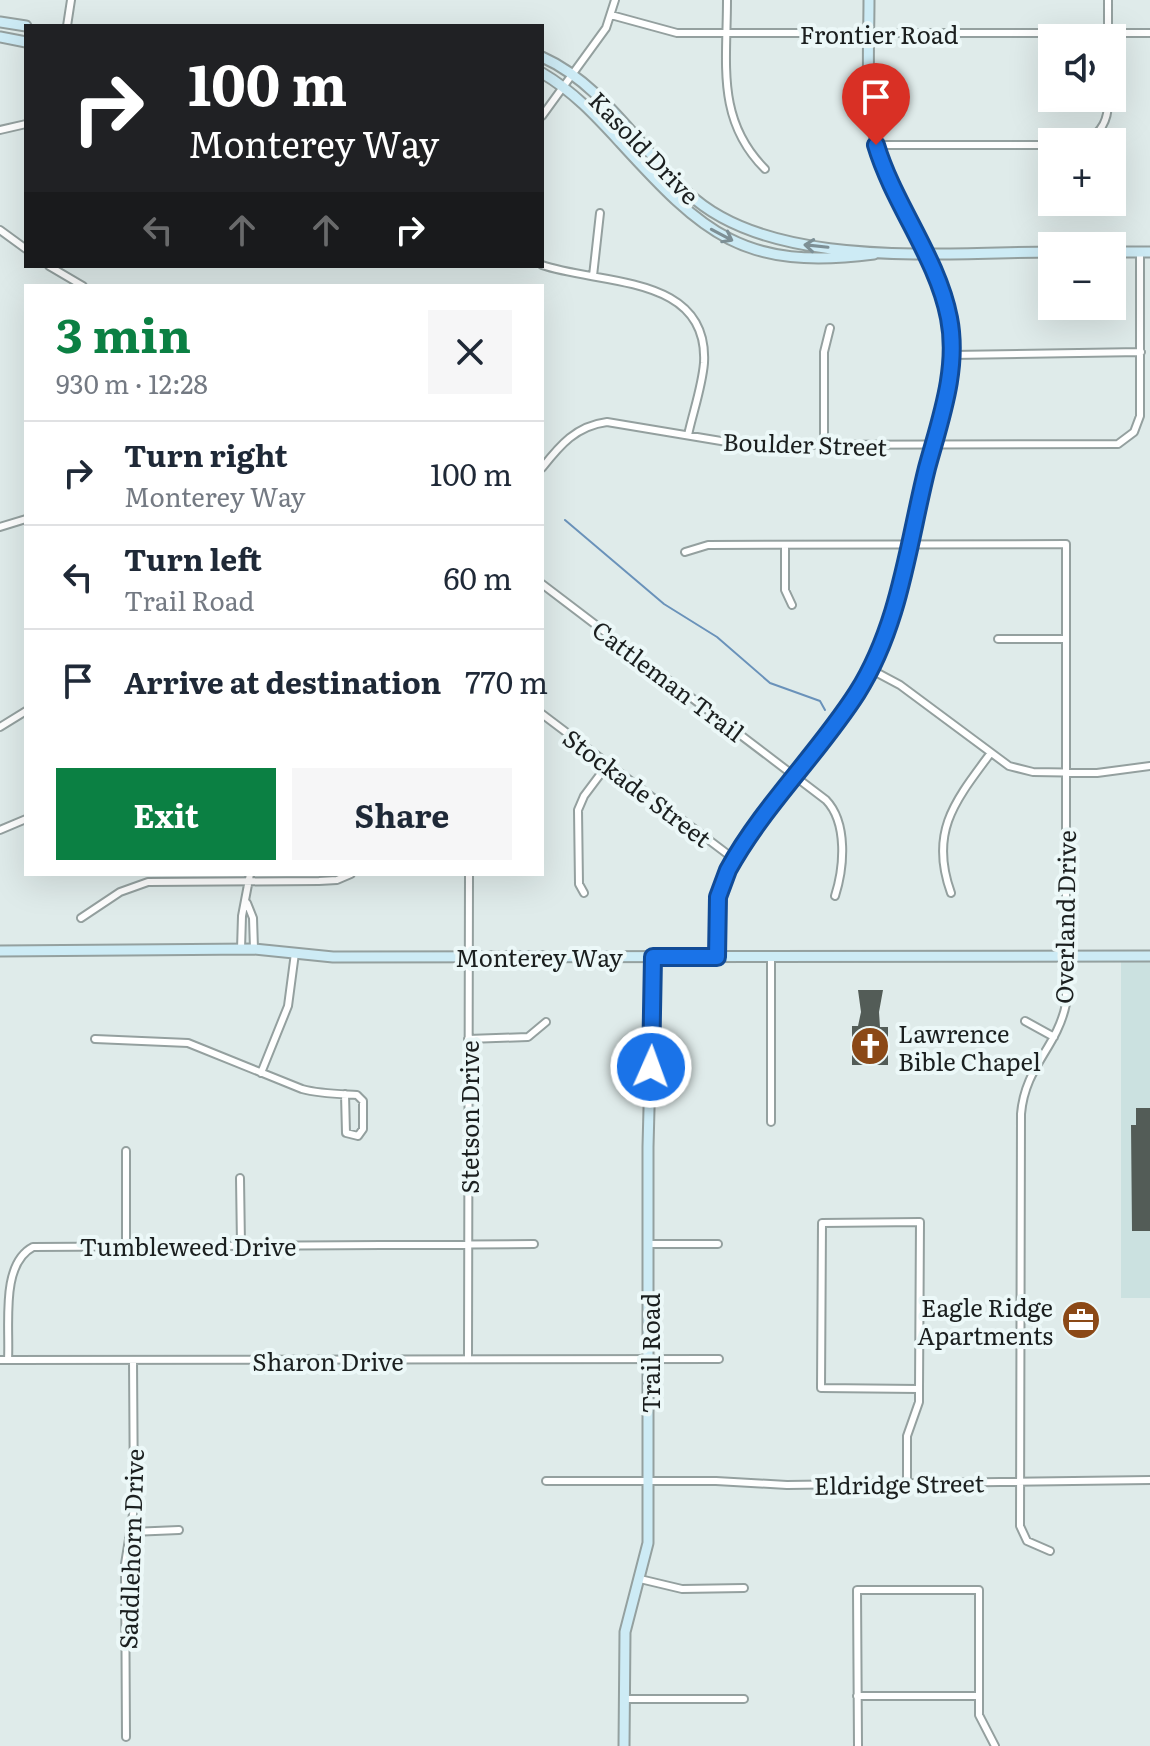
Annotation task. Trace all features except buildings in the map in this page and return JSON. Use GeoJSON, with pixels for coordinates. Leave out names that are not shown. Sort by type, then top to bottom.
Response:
{"type":"FeatureCollection","features":[{"type":"Feature","properties":{"kind":"street"},"geometry":{"type":"LineString","coordinates":[[67,24],[71,0]]}},
{"type":"Feature","properties":{"kind":"street"},"geometry":{"type":"LineString","coordinates":[[544,113],[611,15],[615,0]]}},
{"type":"Feature","properties":{"kind":"street"},"geometry":{"type":"LineString","coordinates":[[727,0],[727,93],[731,117],[742,141],[765,169]]}},
{"type":"Feature","properties":{"kind":"street"},"geometry":{"type":"LineString","coordinates":[[717,957],[718,897],[734,859],[856,693],[870,669],[895,607],[952,355],[946,303],[887,177],[876,145],[869,104],[869,0]]}},
{"type":"Feature","properties":{"kind":"street"},"geometry":{"type":"LineString","coordinates":[[1108,0],[1108,24]]}},
{"type":"Feature","properties":{"kind":"street","name":"Frontier Road"},"geometry":{"type":"LineString","coordinates":[[611,15],[663,31],[1038,34]]}},
{"type":"Feature","properties":{"kind":"street"},"geometry":{"type":"LineString","coordinates":[[0,22],[24,26]]}},
{"type":"Feature","properties":{"kind":"street","name":"Frontier Road"},"geometry":{"type":"LineString","coordinates":[[1126,34],[1150,33]]}},
{"type":"Feature","properties":{"kind":"street"},"geometry":{"type":"LineString","coordinates":[[0,37],[24,42]]}},
{"type":"Feature","properties":{"kind":"street","name":"Kasold Drive"},"geometry":{"type":"LineString","coordinates":[[544,58],[572,74],[601,100],[687,193],[728,222],[773,239],[893,252]]}},
{"type":"Feature","properties":{"kind":"street","name":"Kasold Drive"},"geometry":{"type":"LineString","coordinates":[[544,74],[579,99],[689,214],[732,241],[780,256],[808,260],[893,252],[1038,252]]}},
{"type":"Feature","properties":{"kind":"street"},"geometry":{"type":"LineString","coordinates":[[0,130],[24,124]]}},
{"type":"Feature","properties":{"kind":"street"},"geometry":{"type":"LineString","coordinates":[[876,145],[1038,145]]}},
{"type":"Feature","properties":{"kind":"street"},"geometry":{"type":"LineString","coordinates":[[593,276],[599,247],[600,213]]}},
{"type":"Feature","properties":{"kind":"street"},"geometry":{"type":"LineString","coordinates":[[0,230],[24,248]]}},
{"type":"Feature","properties":{"kind":"street"},"geometry":{"type":"LineString","coordinates":[[952,355],[1141,352],[1145,252]]}},
{"type":"Feature","properties":{"kind":"street"},"geometry":{"type":"LineString","coordinates":[[544,265],[658,291],[693,317],[700,333],[704,359],[688,435]]}},
{"type":"Feature","properties":{"kind":"street"},"geometry":{"type":"LineString","coordinates":[[52,268],[80,284]]}},
{"type":"Feature","properties":{"kind":"street"},"geometry":{"type":"LineString","coordinates":[[824,445],[824,352],[830,328]]}},
{"type":"Feature","properties":{"kind":"street","name":"Boulder Street"},"geometry":{"type":"LineString","coordinates":[[544,466],[570,437],[599,423],[627,423],[745,445],[1110,445],[1133,434],[1140,416],[1141,352]]}},
{"type":"Feature","properties":{"kind":"street"},"geometry":{"type":"LineString","coordinates":[[0,527],[24,520]]}},
{"type":"Feature","properties":{"kind":"street"},"geometry":{"type":"LineString","coordinates":[[685,552],[708,545],[911,544]]}},
{"type":"Feature","properties":{"kind":"street","name":"Overland Drive"},"geometry":{"type":"LineString","coordinates":[[911,544],[1066,544],[1066,1004],[1054,1037],[1030,1073],[1021,1114],[1021,1533],[1027,1541],[1050,1551]]}},
{"type":"Feature","properties":{"kind":"street"},"geometry":{"type":"LineString","coordinates":[[785,546],[785,590],[792,605]]}},
{"type":"Feature","properties":{"kind":"street","name":"Cattleman Trail"},"geometry":{"type":"LineString","coordinates":[[544,586],[826,800],[839,820],[841,878],[835,896]]}},
{"type":"Feature","properties":{"kind":"street"},"geometry":{"type":"LineString","coordinates":[[998,639],[1066,639]]}},
{"type":"Feature","properties":{"kind":"street"},"geometry":{"type":"LineString","coordinates":[[870,669],[900,685],[990,754],[1021,770],[1097,773],[1150,766]]}},
{"type":"Feature","properties":{"kind":"street"},"geometry":{"type":"LineString","coordinates":[[0,727],[24,712]]}},
{"type":"Feature","properties":{"kind":"street","name":"Stockade Street"},"geometry":{"type":"LineString","coordinates":[[544,716],[734,859]]}},
{"type":"Feature","properties":{"kind":"street"},"geometry":{"type":"LineString","coordinates":[[951,893],[945,878],[944,834],[948,814],[990,754]]}},
{"type":"Feature","properties":{"kind":"street"},"geometry":{"type":"LineString","coordinates":[[584,893],[579,884],[578,810],[584,796],[608,764]]}},
{"type":"Feature","properties":{"kind":"street"},"geometry":{"type":"LineString","coordinates":[[0,830],[24,820]]}},
{"type":"Feature","properties":{"kind":"street"},"geometry":{"type":"LineString","coordinates":[[241,949],[242,916],[247,903],[250,876]]}},
{"type":"Feature","properties":{"kind":"street"},"geometry":{"type":"LineString","coordinates":[[81,918],[120,892],[148,882],[319,881],[346,876]]}},
{"type":"Feature","properties":{"kind":"street","name":"Stetson Drive"},"geometry":{"type":"LineString","coordinates":[[468,1359],[469,876]]}},
{"type":"Feature","properties":{"kind":"street"},"geometry":{"type":"LineString","coordinates":[[247,903],[253,918],[254,949]]}},
{"type":"Feature","properties":{"kind":"street","name":"Monterey Way"},"geometry":{"type":"LineString","coordinates":[[0,951],[254,949],[333,957],[1150,956]]}},
{"type":"Feature","properties":{"kind":"street"},"geometry":{"type":"LineString","coordinates":[[261,1073],[288,1006],[295,953]]}},
{"type":"Feature","properties":{"kind":"street","name":"Trail Road"},"geometry":{"type":"LineString","coordinates":[[624,1746],[625,1632],[648,1543],[653,957]]}},
{"type":"Feature","properties":{"kind":"street"},"geometry":{"type":"LineString","coordinates":[[771,957],[771,1122]]}},
{"type":"Feature","properties":{"kind":"street"},"geometry":{"type":"LineString","coordinates":[[1025,1021],[1054,1037]]}},
{"type":"Feature","properties":{"kind":"street"},"geometry":{"type":"LineString","coordinates":[[468,1039],[528,1037],[546,1022]]}},
{"type":"Feature","properties":{"kind":"street"},"geometry":{"type":"LineString","coordinates":[[95,1039],[188,1043],[320,1093],[345,1094],[357,1095],[363,1101],[363,1129],[358,1136],[346,1133],[345,1094]]}},
{"type":"Feature","properties":{"kind":"street"},"geometry":{"type":"LineString","coordinates":[[126,1151],[126,1245]]}},
{"type":"Feature","properties":{"kind":"street"},"geometry":{"type":"LineString","coordinates":[[240,1178],[241,1245]]}},
{"type":"Feature","properties":{"kind":"street"},"geometry":{"type":"LineString","coordinates":[[907,1485],[907,1436],[919,1402],[920,1222],[822,1223],[821,1388],[919,1389]]}},
{"type":"Feature","properties":{"kind":"street","name":"Tumbleweed Drive"},"geometry":{"type":"LineString","coordinates":[[4,1360],[8,1279],[14,1262],[22,1252],[44,1245],[534,1244]]}},
{"type":"Feature","properties":{"kind":"street"},"geometry":{"type":"LineString","coordinates":[[649,1244],[718,1244]]}},
{"type":"Feature","properties":{"kind":"street","name":"Sharon Drive"},"geometry":{"type":"LineString","coordinates":[[4,1360],[719,1359]]}},
{"type":"Feature","properties":{"kind":"street","name":"Saddlehorn Drive"},"geometry":{"type":"LineString","coordinates":[[126,1737],[125,1564],[134,1508],[133,1360]]}},
{"type":"Feature","properties":{"kind":"street","name":"Eldridge Street"},"geometry":{"type":"LineString","coordinates":[[546,1481],[907,1485],[1020,1480],[1150,1480]]}},
{"type":"Feature","properties":{"kind":"street"},"geometry":{"type":"LineString","coordinates":[[131,1532],[179,1530]]}},
{"type":"Feature","properties":{"kind":"street"},"geometry":{"type":"LineString","coordinates":[[640,1579],[682,1589],[744,1588]]}},
{"type":"Feature","properties":{"kind":"street"},"geometry":{"type":"LineString","coordinates":[[858,1746],[857,1590],[979,1590],[981,1724],[995,1746]]}},
{"type":"Feature","properties":{"kind":"street"},"geometry":{"type":"LineString","coordinates":[[857,1696],[979,1696]]}},
{"type":"Feature","properties":{"kind":"street"},"geometry":{"type":"LineString","coordinates":[[624,1699],[744,1699]]}},
{"type":"Feature","properties":{"kind":"shaded area"},"geometry":{"type":"Polygon","coordinates":[[[1121,962],[1150,962],[1150,1298],[1121,1298],[1121,962]]]}},
{"type":"Feature","properties":{"kind":"waterway"},"geometry":{"type":"LineString","coordinates":[[565,520],[664,604],[717,637],[770,683],[820,701],[825,710]]}},
{"type":"Feature","properties":{"kind":"place","name":"Lawrence Bible Chapel"},"geometry":{"type":"Point","coordinates":[870,1046]}},
{"type":"Feature","properties":{"kind":"place","name":"Eagle Ridge Apartments"},"geometry":{"type":"Point","coordinates":[1081,1320]}},
{"type":"Feature","properties":{"kind":"route"},"geometry":{"type":"LineString","coordinates":[[651,1067],[653,957],[717,957],[718,897],[728,870],[856,693],[887,630],[911,544],[950,377],[952,343],[946,303],[938,282],[887,177],[876,145]]}}]}
